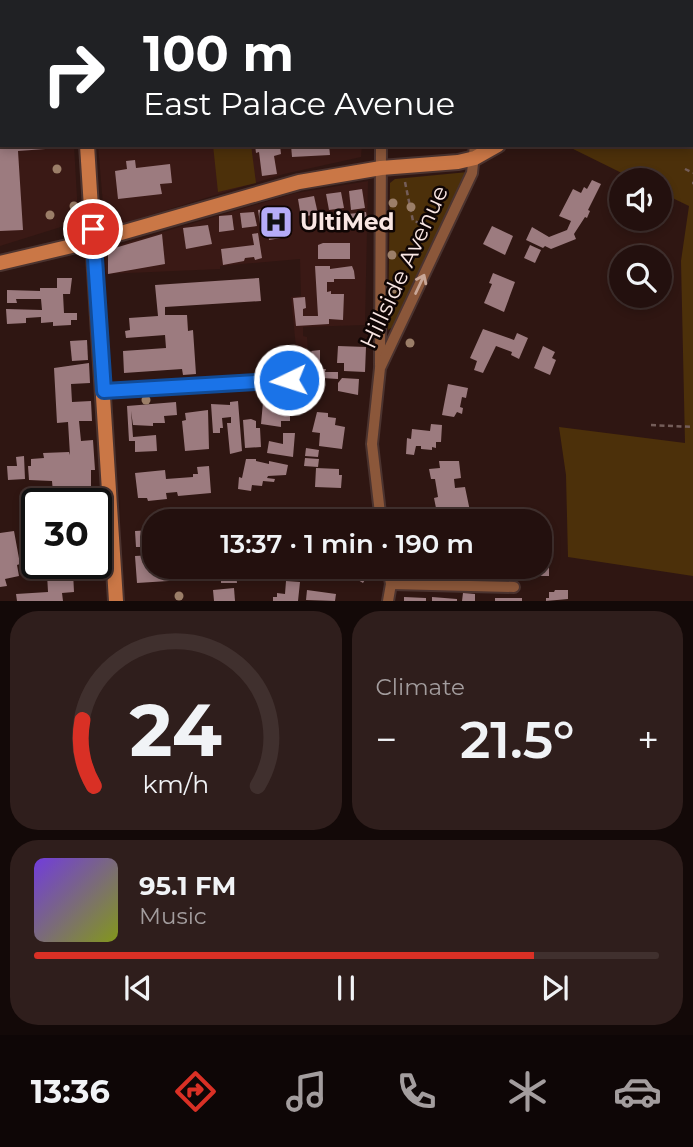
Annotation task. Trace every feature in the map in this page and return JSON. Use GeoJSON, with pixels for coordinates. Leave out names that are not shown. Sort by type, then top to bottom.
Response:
{"type":"FeatureCollection","features":[{"type":"Feature","properties":{"kind":"main road"},"geometry":{"type":"LineString","coordinates":[[87,147],[116,601]]}},
{"type":"Feature","properties":{"kind":"main road"},"geometry":{"type":"LineString","coordinates":[[0,263],[93,241],[299,182],[381,168],[458,162],[475,152]]}},
{"type":"Feature","properties":{"kind":"street"},"geometry":{"type":"LineString","coordinates":[[380,368],[381,147]]}},
{"type":"Feature","properties":{"kind":"street","name":"Hillside Avenue"},"geometry":{"type":"LineString","coordinates":[[380,509],[372,444],[380,368],[472,173],[475,152]]}},
{"type":"Feature","properties":{"kind":"street"},"geometry":{"type":"LineString","coordinates":[[104,391],[289,380]]}},
{"type":"Feature","properties":{"kind":"street"},"geometry":{"type":"LineString","coordinates":[[388,601],[390,579]]}},
{"type":"Feature","properties":{"kind":"street"},"geometry":{"type":"LineString","coordinates":[[391,584],[514,587]]}},
{"type":"Feature","properties":{"kind":"path"},"geometry":{"type":"LineString","coordinates":[[685,169],[693,173]]}},
{"type":"Feature","properties":{"kind":"path"},"geometry":{"type":"LineString","coordinates":[[405,182],[413,221],[425,224]]}},
{"type":"Feature","properties":{"kind":"path"},"geometry":{"type":"LineString","coordinates":[[651,425],[693,427]]}},
{"type":"Feature","properties":{"kind":"shaded area"},"geometry":{"type":"Polygon","coordinates":[[[0,147],[74,147],[78,215],[64,226],[0,246],[0,147]]]}},
{"type":"Feature","properties":{"kind":"shaded area"},"geometry":{"type":"Polygon","coordinates":[[[98,147],[362,147],[361,157],[284,174],[105,229],[98,147]]]}},
{"type":"Feature","properties":{"kind":"shaded area"},"geometry":{"type":"Polygon","coordinates":[[[213,147],[251,147],[256,183],[218,192],[213,147]]]}},
{"type":"Feature","properties":{"kind":"shaded area"},"geometry":{"type":"Polygon","coordinates":[[[569,147],[693,147],[693,576],[568,557],[566,475],[559,427],[685,443],[681,261],[689,206],[672,198],[672,168],[612,168],[569,147]]]}},
{"type":"Feature","properties":{"kind":"shaded area"},"geometry":{"type":"Polygon","coordinates":[[[468,172],[396,325],[388,330],[390,183],[395,179],[468,172]]]}},
{"type":"Feature","properties":{"kind":"shaded area"},"geometry":{"type":"Polygon","coordinates":[[[368,181],[365,325],[303,327],[303,336],[307,337],[309,368],[298,368],[291,297],[301,296],[300,259],[220,266],[220,269],[106,274],[105,249],[296,193],[368,181]]]}},
{"type":"Feature","properties":{"kind":"building"},"geometry":{"type":"Polygon","coordinates":[[[0,147],[73,147],[18,151],[23,230],[0,231],[0,147]]]}},
{"type":"Feature","properties":{"kind":"building"},"geometry":{"type":"Polygon","coordinates":[[[255,147],[280,147],[281,154],[274,156],[277,174],[262,176],[259,152],[256,153],[255,147]]]}},
{"type":"Feature","properties":{"kind":"building"},"geometry":{"type":"Polygon","coordinates":[[[291,147],[329,147],[330,155],[292,157],[291,147]]]}},
{"type":"Feature","properties":{"kind":"building"},"geometry":{"type":"Polygon","coordinates":[[[135,160],[136,168],[170,164],[172,183],[160,184],[162,194],[118,199],[115,171],[127,169],[126,161],[135,160]]]}},
{"type":"Feature","properties":{"kind":"building"},"geometry":{"type":"Polygon","coordinates":[[[592,180],[601,184],[588,210],[590,211],[587,218],[585,217],[574,234],[576,239],[551,249],[526,240],[532,227],[549,237],[567,230],[571,221],[559,216],[573,189],[581,193],[592,180]]]}},
{"type":"Feature","properties":{"kind":"building"},"geometry":{"type":"Polygon","coordinates":[[[362,189],[365,208],[351,210],[349,191],[362,189]]]}},
{"type":"Feature","properties":{"kind":"building"},"geometry":{"type":"Polygon","coordinates":[[[341,192],[344,208],[329,210],[326,194],[341,192]]]}},
{"type":"Feature","properties":{"kind":"building"},"geometry":{"type":"Polygon","coordinates":[[[314,196],[318,214],[301,217],[298,199],[314,196]]]}},
{"type":"Feature","properties":{"kind":"building"},"geometry":{"type":"Polygon","coordinates":[[[277,207],[277,211],[286,209],[287,237],[269,240],[267,223],[260,224],[258,210],[277,207]]]}},
{"type":"Feature","properties":{"kind":"building"},"geometry":{"type":"Polygon","coordinates":[[[254,212],[257,226],[242,228],[240,213],[254,212]]]}},
{"type":"Feature","properties":{"kind":"building"},"geometry":{"type":"Polygon","coordinates":[[[366,212],[368,226],[337,230],[335,219],[366,212]]]}},
{"type":"Feature","properties":{"kind":"building"},"geometry":{"type":"Polygon","coordinates":[[[232,215],[234,230],[219,232],[219,216],[232,215]]]}},
{"type":"Feature","properties":{"kind":"building"},"geometry":{"type":"Polygon","coordinates":[[[208,225],[212,244],[186,249],[183,228],[208,225]]]}},
{"type":"Feature","properties":{"kind":"building"},"geometry":{"type":"Polygon","coordinates":[[[492,226],[513,236],[505,255],[483,244],[492,226]]]}},
{"type":"Feature","properties":{"kind":"building"},"geometry":{"type":"Polygon","coordinates":[[[258,233],[262,258],[245,258],[244,261],[223,265],[221,249],[254,245],[252,234],[258,233]]]}},
{"type":"Feature","properties":{"kind":"building"},"geometry":{"type":"Polygon","coordinates":[[[162,234],[165,264],[108,274],[108,250],[162,234]]]}},
{"type":"Feature","properties":{"kind":"building"},"geometry":{"type":"Polygon","coordinates":[[[350,243],[350,259],[318,259],[318,245],[350,243]]]}},
{"type":"Feature","properties":{"kind":"building"},"geometry":{"type":"Polygon","coordinates":[[[530,245],[541,250],[535,263],[524,258],[530,245]]]}},
{"type":"Feature","properties":{"kind":"building"},"geometry":{"type":"Polygon","coordinates":[[[315,266],[330,266],[330,269],[352,266],[355,279],[334,279],[334,282],[327,282],[327,292],[344,294],[343,320],[329,319],[329,324],[296,326],[293,298],[305,297],[306,308],[303,309],[303,316],[318,316],[315,266]]]}},
{"type":"Feature","properties":{"kind":"building"},"geometry":{"type":"Polygon","coordinates":[[[493,273],[515,282],[504,312],[484,303],[492,284],[489,283],[493,273]]]}},
{"type":"Feature","properties":{"kind":"building"},"geometry":{"type":"Polygon","coordinates":[[[57,278],[72,278],[70,294],[63,294],[64,313],[77,313],[77,320],[71,320],[71,325],[53,326],[53,322],[41,323],[41,317],[26,318],[26,323],[7,324],[6,309],[42,310],[41,299],[16,299],[17,303],[7,303],[7,290],[40,291],[40,288],[57,288],[57,278]]]}},
{"type":"Feature","properties":{"kind":"building"},"geometry":{"type":"Polygon","coordinates":[[[259,278],[261,301],[165,307],[165,315],[187,315],[188,331],[193,330],[196,374],[183,375],[182,369],[124,373],[123,351],[166,348],[165,335],[126,338],[125,331],[130,330],[129,318],[158,316],[155,285],[259,278]]]}},
{"type":"Feature","properties":{"kind":"building"},"geometry":{"type":"Polygon","coordinates":[[[483,329],[514,340],[517,333],[528,338],[519,359],[511,355],[512,352],[496,346],[483,373],[474,370],[477,361],[470,358],[483,329]]]}},
{"type":"Feature","properties":{"kind":"building"},"geometry":{"type":"Polygon","coordinates":[[[87,340],[88,360],[72,361],[70,341],[87,340]]]}},
{"type":"Feature","properties":{"kind":"building"},"geometry":{"type":"Polygon","coordinates":[[[338,346],[366,347],[365,372],[344,371],[344,363],[337,363],[338,346]]]}},
{"type":"Feature","properties":{"kind":"building"},"geometry":{"type":"Polygon","coordinates":[[[543,346],[555,352],[552,358],[556,360],[550,375],[534,368],[543,346]]]}},
{"type":"Feature","properties":{"kind":"building"},"geometry":{"type":"Polygon","coordinates":[[[320,350],[320,369],[326,369],[325,372],[338,372],[338,379],[321,376],[309,378],[307,372],[314,368],[311,351],[320,350]]]}},
{"type":"Feature","properties":{"kind":"building"},"geometry":{"type":"Polygon","coordinates":[[[89,363],[90,383],[71,384],[72,402],[91,401],[92,421],[79,421],[81,441],[93,440],[95,470],[91,470],[91,488],[53,488],[52,481],[29,480],[28,466],[31,466],[31,459],[44,458],[43,453],[69,452],[70,455],[68,422],[57,423],[54,368],[89,363]]]}},
{"type":"Feature","properties":{"kind":"building"},"geometry":{"type":"Polygon","coordinates":[[[342,378],[359,379],[358,395],[338,391],[338,383],[342,378]]]}},
{"type":"Feature","properties":{"kind":"building"},"geometry":{"type":"Polygon","coordinates":[[[448,384],[468,388],[466,398],[462,397],[462,414],[457,412],[454,417],[442,415],[448,384]]]}},
{"type":"Feature","properties":{"kind":"building"},"geometry":{"type":"Polygon","coordinates":[[[238,401],[242,451],[230,454],[227,423],[231,423],[231,417],[222,418],[223,428],[220,428],[220,433],[213,433],[211,404],[230,405],[230,402],[238,401]]]}},
{"type":"Feature","properties":{"kind":"building"},"geometry":{"type":"Polygon","coordinates":[[[176,402],[177,415],[164,416],[165,423],[153,423],[153,426],[133,425],[131,411],[133,437],[156,435],[157,451],[135,452],[135,441],[129,441],[127,406],[176,402]]]}},
{"type":"Feature","properties":{"kind":"building"},"geometry":{"type":"Polygon","coordinates":[[[263,402],[290,403],[290,421],[281,421],[281,427],[261,424],[263,402]]]}},
{"type":"Feature","properties":{"kind":"building"},"geometry":{"type":"Polygon","coordinates":[[[208,410],[209,449],[185,451],[182,421],[186,420],[185,413],[208,410]]]}},
{"type":"Feature","properties":{"kind":"building"},"geometry":{"type":"Polygon","coordinates":[[[317,412],[328,413],[328,417],[336,418],[335,425],[345,427],[342,449],[319,446],[320,433],[312,432],[317,412]]]}},
{"type":"Feature","properties":{"kind":"building"},"geometry":{"type":"Polygon","coordinates":[[[243,420],[256,421],[256,428],[260,428],[261,447],[245,448],[243,420]]]}},
{"type":"Feature","properties":{"kind":"building"},"geometry":{"type":"Polygon","coordinates":[[[431,424],[442,425],[441,442],[436,442],[436,448],[421,449],[421,446],[416,446],[414,455],[406,454],[407,438],[411,439],[412,429],[430,431],[431,424]]]}},
{"type":"Feature","properties":{"kind":"building"},"geometry":{"type":"Polygon","coordinates":[[[283,433],[295,433],[293,457],[267,453],[269,441],[283,444],[283,433]]]}},
{"type":"Feature","properties":{"kind":"building"},"geometry":{"type":"Polygon","coordinates":[[[306,448],[319,450],[318,457],[305,456],[306,448]]]}},
{"type":"Feature","properties":{"kind":"building"},"geometry":{"type":"Polygon","coordinates":[[[24,456],[25,479],[8,480],[7,466],[17,466],[16,457],[24,456]]]}},
{"type":"Feature","properties":{"kind":"building"},"geometry":{"type":"Polygon","coordinates":[[[305,458],[319,459],[318,467],[304,466],[305,458]]]}},
{"type":"Feature","properties":{"kind":"building"},"geometry":{"type":"Polygon","coordinates":[[[246,459],[288,465],[286,475],[268,476],[267,478],[275,479],[274,482],[263,481],[262,486],[252,485],[251,491],[238,489],[239,477],[242,478],[246,459]]]}},
{"type":"Feature","properties":{"kind":"building"},"geometry":{"type":"Polygon","coordinates":[[[439,461],[459,461],[461,478],[454,479],[455,488],[465,487],[470,509],[436,508],[434,498],[438,497],[435,479],[431,479],[429,469],[440,468],[439,461]]]}},
{"type":"Feature","properties":{"kind":"building"},"geometry":{"type":"Polygon","coordinates":[[[209,466],[211,493],[178,496],[177,492],[166,493],[167,499],[148,501],[147,498],[138,498],[135,473],[165,470],[166,479],[193,477],[193,474],[198,474],[197,467],[209,466]]]}},
{"type":"Feature","properties":{"kind":"building"},"geometry":{"type":"Polygon","coordinates":[[[316,468],[339,469],[339,475],[342,475],[341,488],[315,487],[316,468]]]}},
{"type":"Feature","properties":{"kind":"building"},"geometry":{"type":"Polygon","coordinates":[[[14,531],[20,564],[17,565],[19,576],[5,579],[7,586],[0,587],[0,533],[14,531]]]}},
{"type":"Feature","properties":{"kind":"building"},"geometry":{"type":"Polygon","coordinates":[[[135,531],[142,531],[142,553],[140,547],[136,547],[135,531]]]}},
{"type":"Feature","properties":{"kind":"building"},"geometry":{"type":"Polygon","coordinates":[[[135,556],[142,556],[142,579],[184,580],[137,583],[135,556]]]}},
{"type":"Feature","properties":{"kind":"building"},"geometry":{"type":"Polygon","coordinates":[[[47,579],[73,579],[74,592],[62,593],[63,601],[17,601],[16,594],[48,592],[47,579]]]}},
{"type":"Feature","properties":{"kind":"building"},"geometry":{"type":"Polygon","coordinates":[[[221,579],[237,579],[237,583],[221,583],[221,579]]]}},
{"type":"Feature","properties":{"kind":"building"},"geometry":{"type":"Polygon","coordinates":[[[286,581],[300,582],[298,601],[273,601],[277,593],[285,594],[286,581]]]}},
{"type":"Feature","properties":{"kind":"building"},"geometry":{"type":"Polygon","coordinates":[[[234,588],[235,601],[214,601],[213,590],[234,588]]]}},
{"type":"Feature","properties":{"kind":"building"},"geometry":{"type":"Polygon","coordinates":[[[307,590],[336,594],[335,601],[306,600],[307,590]]]}},
{"type":"Feature","properties":{"kind":"building"},"geometry":{"type":"Polygon","coordinates":[[[568,590],[568,599],[546,601],[549,592],[568,590]]]}},
{"type":"Feature","properties":{"kind":"building"},"geometry":{"type":"Polygon","coordinates":[[[463,593],[475,594],[475,601],[462,601],[463,593]]]}},
{"type":"Feature","properties":{"kind":"building"},"geometry":{"type":"Polygon","coordinates":[[[404,597],[426,598],[426,601],[404,601],[404,597]]]}},
{"type":"Feature","properties":{"kind":"building"},"geometry":{"type":"Polygon","coordinates":[[[432,597],[457,599],[457,601],[432,601],[432,597]]]}},
{"type":"Feature","properties":{"kind":"building"},"geometry":{"type":"Polygon","coordinates":[[[495,598],[522,598],[522,601],[495,601],[495,598]]]}},
{"type":"Feature","properties":{"kind":"place","name":"UltiMed"},"geometry":{"type":"Point","coordinates":[276,222]}},
{"type":"Feature","properties":{"kind":"route"},"geometry":{"type":"LineString","coordinates":[[93,229],[104,391],[289,380]]}}]}
